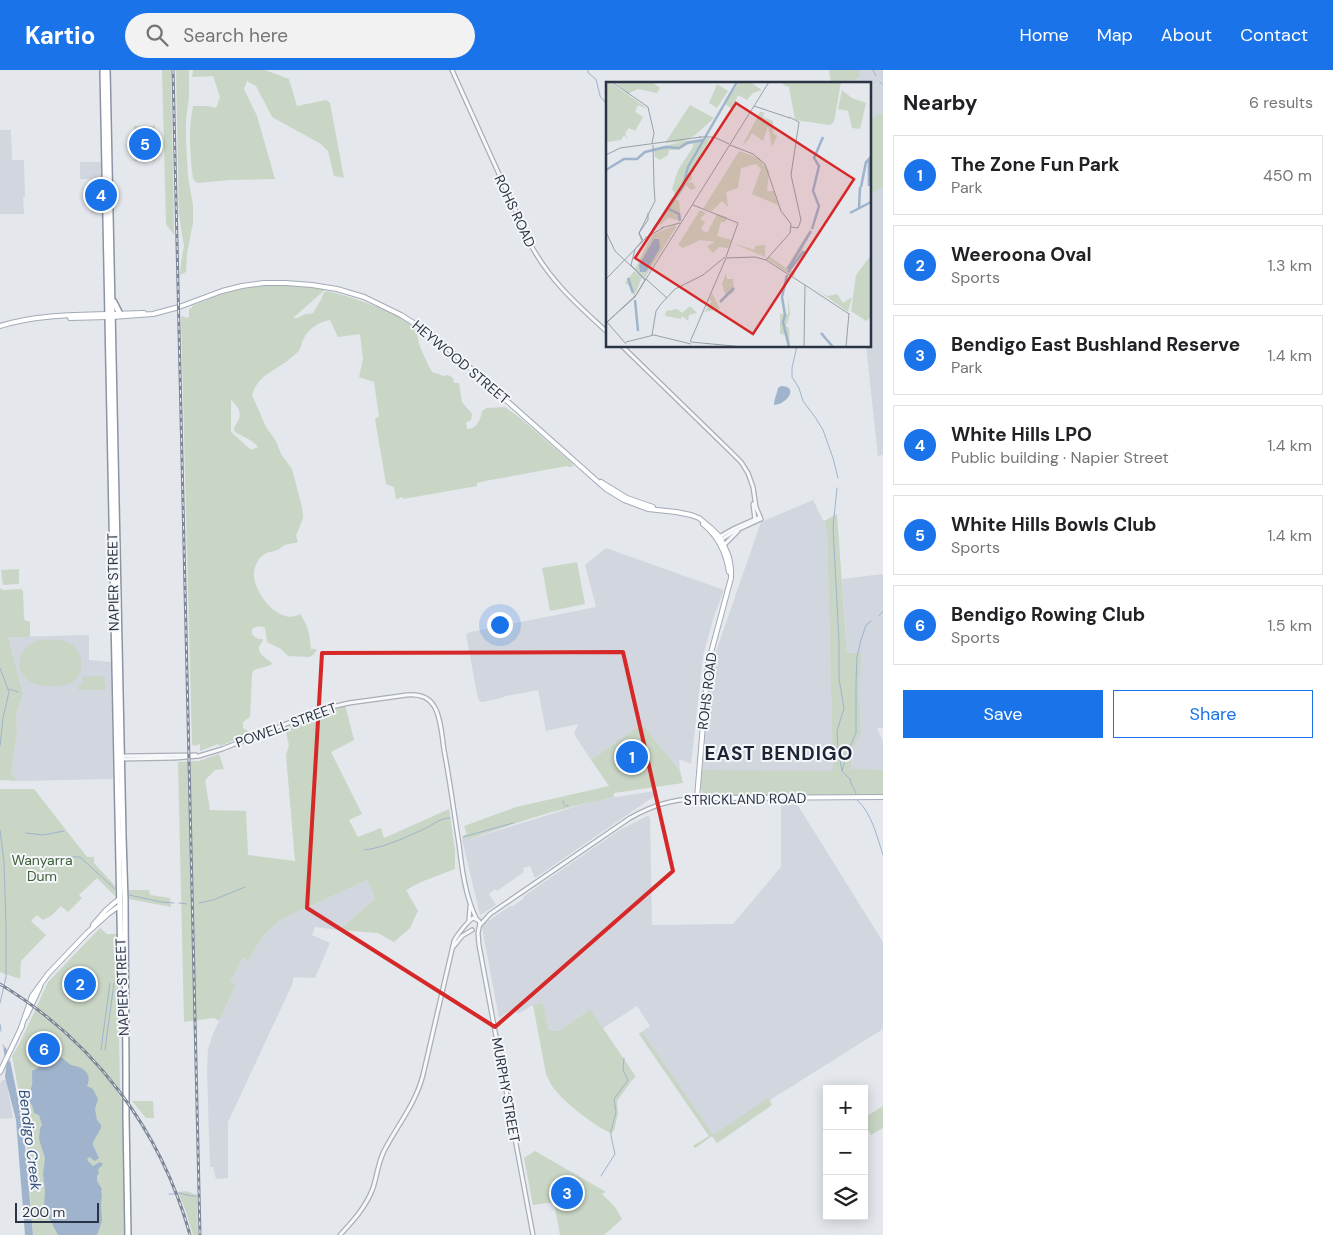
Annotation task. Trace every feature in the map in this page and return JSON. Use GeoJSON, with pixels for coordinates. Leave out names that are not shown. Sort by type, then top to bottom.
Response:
{"type":"FeatureCollection","features":[{"type":"Feature","properties":{"kind":"highway","name":"NAPIER STREET"},"geometry":{"type":"LineString","coordinates":[[103,70],[106,220],[114,387],[119,758]]}},
{"type":"Feature","properties":{"kind":"highway","name":"NAPIER STREET"},"geometry":{"type":"LineString","coordinates":[[107,70],[112,294],[110,316],[111,494],[121,831],[119,899],[124,1011],[129,1235]]}},
{"type":"Feature","properties":{"kind":"highway"},"geometry":{"type":"LineString","coordinates":[[105,169],[108,166],[109,139]]}},
{"type":"Feature","properties":{"kind":"highway"},"geometry":{"type":"LineString","coordinates":[[106,220],[108,217],[110,191]]}},
{"type":"Feature","properties":{"kind":"highway"},"geometry":{"type":"LineString","coordinates":[[112,294],[120,314]]}},
{"type":"Feature","properties":{"kind":"highway"},"geometry":{"type":"LineString","coordinates":[[110,418],[112,416],[114,387]]}},
{"type":"Feature","properties":{"kind":"highway"},"geometry":{"type":"LineString","coordinates":[[111,494],[113,471],[115,470]]}},
{"type":"Feature","properties":{"kind":"highway"},"geometry":{"type":"LineString","coordinates":[[112,513],[114,510],[116,485]]}},
{"type":"Feature","properties":{"kind":"highway"},"geometry":{"type":"LineString","coordinates":[[114,628],[116,608],[118,606]]}},
{"type":"Feature","properties":{"kind":"highway","name":"NAPIER STREET"},"geometry":{"type":"LineString","coordinates":[[121,831],[125,878],[124,1011]]}},
{"type":"Feature","properties":{"kind":"highway"},"geometry":{"type":"LineString","coordinates":[[120,906],[123,901],[125,878]]}},
{"type":"Feature","properties":{"kind":"main road","name":"HEYWOOD STREET"},"geometry":{"type":"LineString","coordinates":[[159,312],[167,311],[227,290],[275,283],[301,283],[324,286],[370,300],[412,321],[440,341],[589,474],[612,490],[627,498],[650,506],[691,515],[702,520],[719,539]]}},
{"type":"Feature","properties":{"kind":"main road"},"geometry":{"type":"LineString","coordinates":[[0,326],[28,319],[142,316],[159,312]]}},
{"type":"Feature","properties":{"kind":"main road"},"geometry":{"type":"LineString","coordinates":[[110,316],[159,312]]}},
{"type":"Feature","properties":{"kind":"main road","name":"ROHS ROAD"},"geometry":{"type":"LineString","coordinates":[[697,798],[708,664],[729,586],[731,568],[729,557],[719,539]]}},
{"type":"Feature","properties":{"kind":"main road","name":"ROHS ROAD"},"geometry":{"type":"LineString","coordinates":[[719,539],[728,563],[729,586]]}},
{"type":"Feature","properties":{"kind":"main road","name":"STRICKLAND ROAD"},"geometry":{"type":"LineString","coordinates":[[697,798],[883,797]]}},
{"type":"Feature","properties":{"kind":"main road"},"geometry":{"type":"LineString","coordinates":[[0,1072],[43,981],[106,910],[119,899]]}},
{"type":"Feature","properties":{"kind":"main road"},"geometry":{"type":"LineString","coordinates":[[87,932],[120,906]]}},
{"type":"Feature","properties":{"kind":"street","name":"ROHS ROAD"},"geometry":{"type":"LineString","coordinates":[[452,70],[541,264],[558,285],[606,331]]}},
{"type":"Feature","properties":{"kind":"street"},"geometry":{"type":"LineString","coordinates":[[624,348],[738,458],[748,473],[760,517],[745,527],[719,539]]}},
{"type":"Feature","properties":{"kind":"street"},"geometry":{"type":"LineString","coordinates":[[754,496],[753,510],[756,520]]}},
{"type":"Feature","properties":{"kind":"street"},"geometry":{"type":"LineString","coordinates":[[719,539],[756,520]]}},
{"type":"Feature","properties":{"kind":"street"},"geometry":{"type":"LineString","coordinates":[[724,545],[745,527]]}},
{"type":"Feature","properties":{"kind":"street","name":"POWELL STREET"},"geometry":{"type":"LineString","coordinates":[[119,758],[209,754],[327,708],[407,695],[424,697],[434,706],[438,720],[450,785],[462,871],[470,903]]}},
{"type":"Feature","properties":{"kind":"street","name":"STRICKLAND ROAD"},"geometry":{"type":"LineString","coordinates":[[480,926],[490,914],[639,813],[655,805],[697,798]]}},
{"type":"Feature","properties":{"kind":"street"},"geometry":{"type":"LineString","coordinates":[[453,949],[462,936],[476,930],[480,926],[470,903]]}},
{"type":"Feature","properties":{"kind":"street"},"geometry":{"type":"LineString","coordinates":[[470,903],[468,927],[472,931]]}},
{"type":"Feature","properties":{"kind":"street","name":"STRICKLAND ROAD"},"geometry":{"type":"LineString","coordinates":[[476,919],[490,914]]}},
{"type":"Feature","properties":{"kind":"street"},"geometry":{"type":"LineString","coordinates":[[340,1235],[365,1204],[372,1189],[384,1151],[417,1093],[456,937],[468,922],[476,919]]}},
{"type":"Feature","properties":{"kind":"street","name":"MURPHY STREET"},"geometry":{"type":"LineString","coordinates":[[480,926],[478,933],[479,945],[532,1235]]}},
{"type":"Feature","properties":{"kind":"street","name":"MURPHY STREET"},"geometry":{"type":"LineString","coordinates":[[472,931],[479,945]]}},
{"type":"Feature","properties":{"kind":"highlighted area"},"geometry":{"type":"Polygon","coordinates":[[[623,652],[673,871],[495,1027],[307,908],[322,653],[623,652]]]}},
{"type":"Feature","properties":{"kind":"shaded area"},"geometry":{"type":"Polygon","coordinates":[[[835,70],[883,70],[883,454],[878,457],[866,348],[871,348],[871,82],[836,82],[835,70]]]}},
{"type":"Feature","properties":{"kind":"shaded area"},"geometry":{"type":"Polygon","coordinates":[[[0,130],[11,130],[12,160],[24,160],[24,214],[0,214],[0,130]]]}},
{"type":"Feature","properties":{"kind":"shaded area"},"geometry":{"type":"Polygon","coordinates":[[[80,162],[101,162],[101,179],[80,179],[80,162]]]}},
{"type":"Feature","properties":{"kind":"shaded area"},"geometry":{"type":"Polygon","coordinates":[[[95,189],[97,192],[101,192],[102,210],[100,213],[91,213],[91,190],[95,189]]]}},
{"type":"Feature","properties":{"kind":"shaded area"},"geometry":{"type":"Polygon","coordinates":[[[813,500],[827,528],[833,771],[702,771],[712,663],[761,522],[813,500]]]}},
{"type":"Feature","properties":{"kind":"shaded area"},"geometry":{"type":"Polygon","coordinates":[[[606,548],[724,590],[714,616],[703,656],[691,764],[679,759],[680,771],[642,724],[591,760],[574,734],[578,724],[546,731],[538,690],[483,702],[478,699],[466,635],[470,632],[596,607],[585,565],[606,548]]]}},
{"type":"Feature","properties":{"kind":"shaded area"},"geometry":{"type":"Polygon","coordinates":[[[883,574],[883,728],[877,728],[883,741],[883,770],[851,770],[851,752],[861,733],[859,682],[862,653],[847,653],[842,579],[883,574]]]}},
{"type":"Feature","properties":{"kind":"shaded area"},"geometry":{"type":"Polygon","coordinates":[[[89,635],[89,660],[111,662],[113,777],[112,779],[18,781],[11,773],[17,733],[16,715],[23,694],[8,637],[89,635]]]}},
{"type":"Feature","properties":{"kind":"shaded area"},"geometry":{"type":"Polygon","coordinates":[[[655,791],[656,795],[535,878],[530,866],[523,868],[524,872],[497,891],[495,889],[489,894],[496,905],[480,915],[462,839],[468,837],[470,839],[597,800],[655,791]]]}},
{"type":"Feature","properties":{"kind":"shaded area"},"geometry":{"type":"Polygon","coordinates":[[[797,804],[883,942],[883,1029],[770,1100],[772,1105],[717,1143],[712,1136],[695,1148],[693,1146],[709,1136],[639,1034],[650,1026],[637,1006],[603,1028],[590,1009],[559,1031],[547,1030],[543,1003],[533,1005],[518,1014],[514,1008],[499,1018],[483,933],[482,926],[484,924],[510,906],[513,906],[523,899],[524,896],[618,831],[647,816],[650,817],[652,925],[733,924],[781,867],[781,805],[797,804]]]}},
{"type":"Feature","properties":{"kind":"shaded area"},"geometry":{"type":"Polygon","coordinates":[[[367,880],[375,899],[339,930],[315,927],[312,935],[330,943],[315,978],[294,977],[228,1122],[228,1178],[216,1179],[213,1167],[210,1167],[208,1049],[236,985],[230,982],[243,958],[248,961],[263,936],[280,920],[367,880]]]}},
{"type":"Feature","properties":{"kind":"shaded area"},"geometry":{"type":"Polygon","coordinates":[[[2,1080],[6,1080],[13,1118],[0,1119],[0,1084],[2,1080]]]}},
{"type":"Feature","properties":{"kind":"green space"},"geometry":{"type":"Polygon","coordinates":[[[162,70],[171,70],[174,235],[166,224],[162,70]]]}},
{"type":"Feature","properties":{"kind":"green space"},"geometry":{"type":"Polygon","coordinates":[[[176,70],[189,70],[186,139],[188,177],[193,205],[193,223],[187,253],[186,272],[180,275],[184,246],[179,216],[176,70]]]}},
{"type":"Feature","properties":{"kind":"green space"},"geometry":{"type":"Polygon","coordinates":[[[193,70],[265,70],[289,79],[297,106],[326,100],[330,103],[344,178],[334,176],[328,151],[321,144],[272,117],[256,86],[247,81],[244,89],[257,116],[275,179],[197,183],[193,179],[190,152],[190,125],[193,106],[216,108],[220,97],[213,76],[192,77],[193,70]]]}},
{"type":"Feature","properties":{"kind":"green space"},"geometry":{"type":"Polygon","coordinates":[[[829,70],[859,70],[860,77],[849,82],[831,82],[829,70]]]}},
{"type":"Feature","properties":{"kind":"green space"},"geometry":{"type":"Polygon","coordinates":[[[883,113],[883,187],[871,193],[871,117],[883,113]]]}},
{"type":"Feature","properties":{"kind":"green space"},"geometry":{"type":"Polygon","coordinates":[[[134,126],[155,126],[155,161],[134,161],[134,126]]]}},
{"type":"Feature","properties":{"kind":"green space"},"geometry":{"type":"Polygon","coordinates":[[[273,282],[327,288],[293,318],[313,313],[326,291],[360,300],[400,317],[410,323],[415,329],[419,344],[432,372],[444,376],[448,375],[453,378],[454,383],[459,383],[462,402],[472,414],[471,420],[466,423],[467,429],[475,426],[482,411],[487,408],[505,407],[572,463],[573,467],[567,466],[485,481],[477,483],[477,486],[396,499],[394,487],[386,484],[375,419],[379,416],[374,382],[359,377],[363,359],[360,334],[338,337],[330,320],[321,322],[314,327],[305,336],[299,351],[264,377],[252,395],[266,427],[292,469],[303,515],[296,536],[298,542],[286,544],[278,550],[262,556],[256,565],[254,577],[259,592],[270,607],[285,616],[292,617],[300,614],[308,630],[311,649],[317,650],[309,657],[288,656],[281,649],[267,642],[265,628],[255,627],[252,629],[252,634],[257,639],[263,640],[259,647],[260,652],[272,663],[271,665],[254,670],[252,674],[250,717],[243,722],[243,728],[251,733],[220,746],[218,744],[200,751],[200,744],[194,746],[192,744],[181,317],[189,317],[189,309],[192,306],[236,288],[273,282]],[[231,400],[231,432],[251,450],[258,447],[234,431],[240,413],[231,400]]]}},
{"type":"Feature","properties":{"kind":"green space"},"geometry":{"type":"Polygon","coordinates":[[[837,514],[847,653],[862,653],[859,682],[861,733],[851,752],[851,769],[883,770],[883,796],[708,796],[701,789],[702,770],[833,771],[827,529],[824,521],[837,514]]]}},
{"type":"Feature","properties":{"kind":"green space"},"geometry":{"type":"Polygon","coordinates":[[[577,562],[585,604],[550,611],[542,568],[577,562]]]}},
{"type":"Feature","properties":{"kind":"green space"},"geometry":{"type":"Polygon","coordinates":[[[19,569],[19,584],[3,585],[1,570],[19,569]]]}},
{"type":"Feature","properties":{"kind":"green space"},"geometry":{"type":"Polygon","coordinates":[[[0,588],[3,590],[21,589],[23,591],[24,619],[30,623],[30,637],[8,637],[23,694],[16,715],[17,733],[11,773],[18,781],[0,780],[0,588]]]}},
{"type":"Feature","properties":{"kind":"green space"},"geometry":{"type":"Polygon","coordinates":[[[39,640],[62,640],[75,647],[81,659],[81,666],[77,678],[73,682],[62,686],[42,685],[29,681],[24,676],[20,670],[20,658],[27,647],[39,640]]]}},
{"type":"Feature","properties":{"kind":"green space"},"geometry":{"type":"Polygon","coordinates":[[[104,676],[105,690],[78,690],[78,685],[83,684],[82,677],[104,676]]]}},
{"type":"Feature","properties":{"kind":"green space"},"geometry":{"type":"Polygon","coordinates":[[[345,704],[354,740],[331,752],[362,814],[349,820],[358,837],[381,828],[384,838],[449,809],[455,850],[455,869],[406,890],[418,911],[410,928],[394,942],[378,933],[339,930],[375,899],[367,880],[280,920],[263,936],[248,961],[243,958],[230,982],[236,985],[219,1021],[214,1018],[184,1022],[178,762],[199,761],[219,754],[224,769],[215,770],[205,780],[210,810],[246,811],[248,855],[295,861],[286,755],[289,745],[284,724],[327,708],[345,704]]]}},
{"type":"Feature","properties":{"kind":"green space"},"geometry":{"type":"Polygon","coordinates":[[[642,724],[680,771],[683,783],[614,793],[614,797],[560,810],[469,839],[468,837],[462,839],[467,834],[464,826],[516,807],[609,786],[591,760],[642,724]]]}},
{"type":"Feature","properties":{"kind":"green space","name":"Wanyarra Dum"},"geometry":{"type":"Polygon","coordinates":[[[0,789],[34,789],[87,857],[94,857],[94,863],[115,886],[115,896],[97,878],[79,895],[82,898],[68,912],[61,906],[51,916],[43,920],[37,915],[31,921],[46,935],[21,961],[20,979],[0,972],[0,789]]]}},
{"type":"Feature","properties":{"kind":"green space"},"geometry":{"type":"Polygon","coordinates":[[[128,890],[149,890],[150,895],[170,898],[171,907],[129,899],[128,890]]]}},
{"type":"Feature","properties":{"kind":"green space"},"geometry":{"type":"Polygon","coordinates":[[[100,928],[107,934],[117,934],[121,1089],[117,1091],[123,1102],[126,1235],[33,1235],[25,1125],[12,1056],[20,1043],[48,982],[100,928]]]}},
{"type":"Feature","properties":{"kind":"green space"},"geometry":{"type":"Polygon","coordinates":[[[543,1003],[548,1030],[559,1031],[590,1009],[636,1077],[617,1101],[618,1113],[614,1131],[610,1133],[588,1120],[551,1085],[546,1074],[533,1005],[543,1003]]]}},
{"type":"Feature","properties":{"kind":"green space"},"geometry":{"type":"Polygon","coordinates":[[[642,1032],[712,1133],[715,1134],[768,1098],[772,1105],[717,1143],[712,1136],[695,1148],[693,1146],[709,1136],[639,1034],[642,1032]]]}},
{"type":"Feature","properties":{"kind":"green space"},"geometry":{"type":"Polygon","coordinates":[[[132,1101],[153,1101],[154,1118],[146,1118],[132,1101]]]}},
{"type":"Feature","properties":{"kind":"green space"},"geometry":{"type":"Polygon","coordinates":[[[883,1106],[883,1128],[871,1135],[868,1130],[868,1115],[883,1106]]]}},
{"type":"Feature","properties":{"kind":"green space"},"geometry":{"type":"Polygon","coordinates":[[[535,1151],[606,1192],[602,1194],[615,1207],[622,1219],[604,1235],[560,1235],[554,1202],[533,1205],[524,1158],[535,1151]]]}},
{"type":"Feature","properties":{"kind":"green space"},"geometry":{"type":"Polygon","coordinates":[[[186,1191],[197,1195],[198,1235],[193,1235],[178,1192],[186,1191]]]}},
{"type":"Feature","properties":{"kind":"water"},"geometry":{"type":"Polygon","coordinates":[[[781,386],[789,389],[790,395],[784,402],[774,405],[778,388],[781,386]]]}},
{"type":"Feature","properties":{"kind":"water"},"geometry":{"type":"Polygon","coordinates":[[[61,1057],[71,1065],[82,1068],[87,1072],[89,1078],[87,1086],[93,1089],[98,1099],[95,1109],[101,1128],[93,1145],[99,1158],[95,1161],[89,1157],[87,1160],[93,1166],[100,1162],[103,1164],[98,1170],[97,1176],[97,1181],[102,1189],[102,1221],[97,1235],[58,1235],[44,1208],[43,1174],[45,1158],[39,1139],[42,1125],[39,1115],[34,1113],[32,1105],[29,1103],[30,1097],[28,1094],[32,1085],[32,1071],[61,1057]]]}},
{"type":"Feature","properties":{"kind":"water"},"geometry":{"type":"Polygon","coordinates":[[[10,1060],[23,1123],[33,1235],[25,1235],[16,1120],[5,1077],[6,1067],[10,1060]]]}},
{"type":"Feature","properties":{"kind":"waterway"},"geometry":{"type":"LineString","coordinates":[[588,70],[588,73],[596,79],[600,96],[606,102]]}},
{"type":"Feature","properties":{"kind":"waterway"},"geometry":{"type":"LineString","coordinates":[[873,70],[876,76]]}},
{"type":"Feature","properties":{"kind":"waterway"},"geometry":{"type":"LineString","coordinates":[[880,82],[883,85]]}},
{"type":"Feature","properties":{"kind":"waterway"},"geometry":{"type":"LineString","coordinates":[[797,348],[792,377],[799,388],[803,401],[823,430],[838,478]]}},
{"type":"Feature","properties":{"kind":"waterway"},"geometry":{"type":"LineString","coordinates":[[837,488],[833,527],[839,679],[844,708],[837,731],[842,771]]}},
{"type":"Feature","properties":{"kind":"waterway"},"geometry":{"type":"LineString","coordinates":[[879,616],[883,611]]}},
{"type":"Feature","properties":{"kind":"waterway"},"geometry":{"type":"LineString","coordinates":[[856,795],[850,779],[842,771],[847,753],[856,733],[857,657],[866,625],[871,621]]}},
{"type":"Feature","properties":{"kind":"waterway","name":"Bendigo Creek"},"geometry":{"type":"LineString","coordinates":[[0,668],[9,692],[3,718],[0,746]]}},
{"type":"Feature","properties":{"kind":"waterway"},"geometry":{"type":"LineString","coordinates":[[9,689],[18,692]]}},
{"type":"Feature","properties":{"kind":"waterway"},"geometry":{"type":"LineString","coordinates":[[857,800],[870,818],[883,855]]}},
{"type":"Feature","properties":{"kind":"waterway"},"geometry":{"type":"LineString","coordinates":[[364,850],[380,847],[441,820],[450,818]]}},
{"type":"Feature","properties":{"kind":"waterway"},"geometry":{"type":"LineString","coordinates":[[463,837],[513,823]]}},
{"type":"Feature","properties":{"kind":"waterway","name":"Bendigo Creek"},"geometry":{"type":"LineString","coordinates":[[0,830],[4,862],[6,926],[6,977],[0,1003]]}},
{"type":"Feature","properties":{"kind":"waterway"},"geometry":{"type":"LineString","coordinates":[[26,833],[43,835],[64,831]]}},
{"type":"Feature","properties":{"kind":"waterway"},"geometry":{"type":"LineString","coordinates":[[12,861],[80,857],[115,889]]}},
{"type":"Feature","properties":{"kind":"waterway"},"geometry":{"type":"LineString","coordinates":[[199,903],[213,900],[245,887]]}},
{"type":"Feature","properties":{"kind":"waterway"},"geometry":{"type":"LineString","coordinates":[[129,895],[174,903]]}},
{"type":"Feature","properties":{"kind":"waterway"},"geometry":{"type":"LineString","coordinates":[[179,903],[187,904]]}},
{"type":"Feature","properties":{"kind":"waterway"},"geometry":{"type":"LineString","coordinates":[[101,1050],[110,983]]}},
{"type":"Feature","properties":{"kind":"waterway"},"geometry":{"type":"LineString","coordinates":[[105,1050],[114,983]]}},
{"type":"Feature","properties":{"kind":"waterway","name":"Bendigo Creek"},"geometry":{"type":"LineString","coordinates":[[0,1024],[1,1031]]}},
{"type":"Feature","properties":{"kind":"waterway","name":"Bendigo Creek"},"geometry":{"type":"LineString","coordinates":[[3,1045],[5,1049]]}},
{"type":"Feature","properties":{"kind":"waterway","name":"Bendigo Creek"},"geometry":{"type":"LineString","coordinates":[[5,1049],[8,1066]]}},
{"type":"Feature","properties":{"kind":"waterway"},"geometry":{"type":"LineString","coordinates":[[601,1176],[615,1154],[611,1131],[616,1112],[614,1099],[628,1080],[623,1070],[624,1058]]}},
{"type":"Feature","properties":{"kind":"waterway"},"geometry":{"type":"LineString","coordinates":[[179,1193],[196,1196]]}},
{"type":"Feature","properties":{"kind":"waterway"},"geometry":{"type":"LineString","coordinates":[[169,1194],[175,1194]]}},
{"type":"Feature","properties":{"kind":"railway"},"geometry":{"type":"LineString","coordinates":[[173,70],[200,1235]]}},
{"type":"Feature","properties":{"kind":"railway"},"geometry":{"type":"LineString","coordinates":[[0,984],[34,1007],[65,1032],[94,1061],[119,1091],[142,1124],[161,1160],[177,1196],[190,1235]]}},
{"type":"Feature","properties":{"kind":"place","name":"White Hills Bowls Club"},"geometry":{"type":"Point","coordinates":[145,144]}},
{"type":"Feature","properties":{"kind":"place","name":"White Hills LPO"},"geometry":{"type":"Point","coordinates":[101,195]}},
{"type":"Feature","properties":{"kind":"place","name":"The Zone Fun Park"},"geometry":{"type":"Point","coordinates":[632,757]}},
{"type":"Feature","properties":{"kind":"place","name":"Weeroona Oval"},"geometry":{"type":"Point","coordinates":[80,984]}},
{"type":"Feature","properties":{"kind":"place","name":"Bendigo Rowing Club"},"geometry":{"type":"Point","coordinates":[44,1049]}},
{"type":"Feature","properties":{"kind":"place","name":"Bendigo East Bushland Reserve"},"geometry":{"type":"Point","coordinates":[567,1193]}},
{"type":"Feature","properties":{"kind":"district","name":"EAST BENDIGO"},"geometry":{"type":"Point","coordinates":[779,753]}}]}
